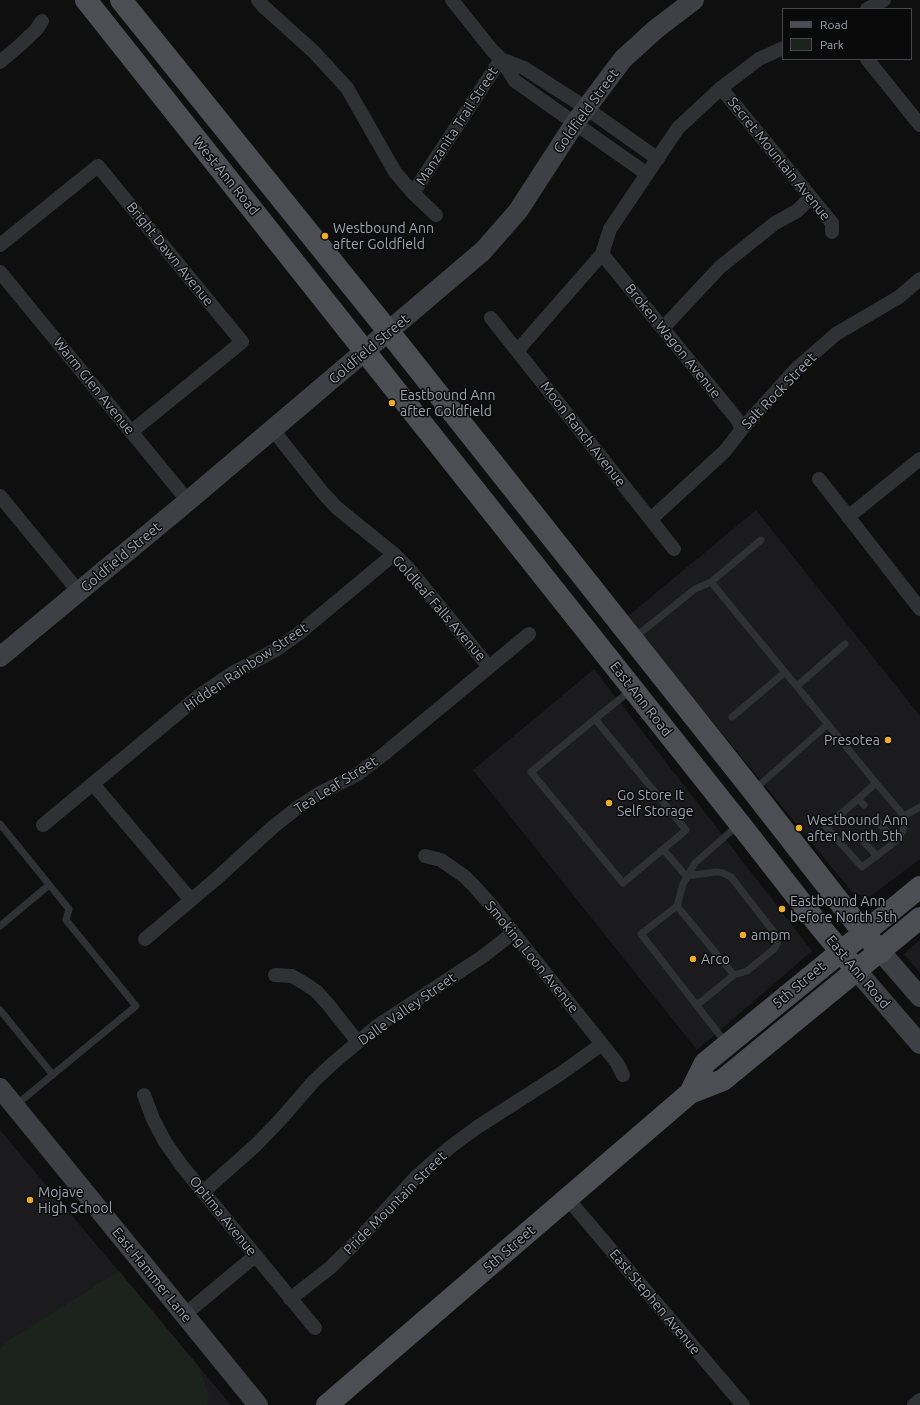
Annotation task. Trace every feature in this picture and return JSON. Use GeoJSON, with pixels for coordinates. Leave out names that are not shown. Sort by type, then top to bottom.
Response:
{"type":"FeatureCollection","features":[{"type":"Feature","properties":{"kind":"main road","name":"West Ann Road"},"geometry":{"type":"LineString","coordinates":[[86,0],[365,352]]}},
{"type":"Feature","properties":{"kind":"main road","name":"West Ann Road"},"geometry":{"type":"LineString","coordinates":[[121,0],[389,332]]}},
{"type":"Feature","properties":{"kind":"main road"},"geometry":{"type":"LineString","coordinates":[[389,332],[863,932],[881,952]]}},
{"type":"Feature","properties":{"kind":"main road","name":"East Ann Road"},"geometry":{"type":"LineString","coordinates":[[365,352],[857,971]]}},
{"type":"Feature","properties":{"kind":"main road"},"geometry":{"type":"LineString","coordinates":[[556,592],[613,641],[621,645],[632,639]]}},
{"type":"Feature","properties":{"kind":"main road","name":"5th Street"},"geometry":{"type":"LineString","coordinates":[[690,1092],[705,1063],[863,932],[920,887]]}},
{"type":"Feature","properties":{"kind":"main road","name":"5th Street"},"geometry":{"type":"LineString","coordinates":[[327,1405],[690,1092],[723,1080],[881,952],[920,918]]}},
{"type":"Feature","properties":{"kind":"street"},"geometry":{"type":"LineString","coordinates":[[258,0],[314,52],[347,88],[395,172],[413,193],[436,215]]}},
{"type":"Feature","properties":{"kind":"street"},"geometry":{"type":"LineString","coordinates":[[452,0],[491,49],[501,59],[515,81],[580,116],[623,145],[658,158]]}},
{"type":"Feature","properties":{"kind":"street","name":"Goldfield Street"},"geometry":{"type":"LineString","coordinates":[[0,657],[273,430],[483,251],[518,211],[580,116],[623,60],[656,29],[694,0]]}},
{"type":"Feature","properties":{"kind":"street"},"geometry":{"type":"LineString","coordinates":[[869,8],[884,0]]}},
{"type":"Feature","properties":{"kind":"street"},"geometry":{"type":"LineString","coordinates":[[2,56],[36,30],[42,21]]}},
{"type":"Feature","properties":{"kind":"street"},"geometry":{"type":"LineString","coordinates":[[517,351],[602,254],[610,229],[678,128],[721,88],[759,59],[782,48]]}},
{"type":"Feature","properties":{"kind":"street","name":"Manzanita Trail Street"},"geometry":{"type":"LineString","coordinates":[[413,193],[501,59]]}},
{"type":"Feature","properties":{"kind":"street"},"geometry":{"type":"LineString","coordinates":[[868,60],[920,125]]}},
{"type":"Feature","properties":{"kind":"street","name":"Secret Mountain Avenue"},"geometry":{"type":"LineString","coordinates":[[721,88],[832,224],[832,232]]}},
{"type":"Feature","properties":{"kind":"street"},"geometry":{"type":"LineString","coordinates":[[623,145],[647,174]]}},
{"type":"Feature","properties":{"kind":"street","name":"Bright Dawn Avenue"},"geometry":{"type":"LineString","coordinates":[[0,245],[98,166],[242,342],[131,432]]}},
{"type":"Feature","properties":{"kind":"street"},"geometry":{"type":"LineString","coordinates":[[663,328],[720,267],[775,223],[797,211],[811,197]]}},
{"type":"Feature","properties":{"kind":"street","name":"Broken Wagon Avenue"},"geometry":{"type":"LineString","coordinates":[[602,254],[736,418],[742,429]]}},
{"type":"Feature","properties":{"kind":"street","name":"Warm Glen Avenue"},"geometry":{"type":"LineString","coordinates":[[0,272],[188,501]]}},
{"type":"Feature","properties":{"kind":"street","name":"Salt Rock Street"},"geometry":{"type":"LineString","coordinates":[[651,520],[725,451],[742,429],[797,368],[836,334],[899,297],[920,279]]}},
{"type":"Feature","properties":{"kind":"street","name":"Moon Ranch Avenue"},"geometry":{"type":"LineString","coordinates":[[491,318],[674,549]]}},
{"type":"Feature","properties":{"kind":"street","name":"Goldleaf Falls Avenue"},"geometry":{"type":"LineString","coordinates":[[273,430],[323,493],[338,508],[394,554],[408,568],[489,667]]}},
{"type":"Feature","properties":{"kind":"street"},"geometry":{"type":"LineString","coordinates":[[848,517],[920,459]]}},
{"type":"Feature","properties":{"kind":"street"},"geometry":{"type":"LineString","coordinates":[[819,479],[920,610]]}},
{"type":"Feature","properties":{"kind":"street"},"geometry":{"type":"LineString","coordinates":[[0,496],[79,592]]}},
{"type":"Feature","properties":{"kind":"street","name":"Hidden Rainbow Street"},"geometry":{"type":"LineString","coordinates":[[43,825],[200,695],[231,674],[277,649],[298,634],[394,554]]}},
{"type":"Feature","properties":{"kind":"street","name":"Tea Leaf Street"},"geometry":{"type":"LineString","coordinates":[[146,939],[216,879],[273,827],[318,794],[358,774],[529,634]]}},
{"type":"Feature","properties":{"kind":"street"},"geometry":{"type":"LineString","coordinates":[[93,784],[191,900]]}},
{"type":"Feature","properties":{"kind":"street","name":"Smoking Loon Avenue"},"geometry":{"type":"LineString","coordinates":[[425,856],[441,860],[464,876],[492,906],[617,1063],[623,1075]]}},
{"type":"Feature","properties":{"kind":"street","name":"Dalle Valley Street"},"geometry":{"type":"LineString","coordinates":[[203,1192],[256,1145],[314,1081],[377,1026],[482,957],[513,933]]}},
{"type":"Feature","properties":{"kind":"street"},"geometry":{"type":"LineString","coordinates":[[881,952],[920,997]]}},
{"type":"Feature","properties":{"kind":"street","name":"East Ann Road"},"geometry":{"type":"LineString","coordinates":[[857,971],[920,1044]]}},
{"type":"Feature","properties":{"kind":"street"},"geometry":{"type":"LineString","coordinates":[[275,975],[292,976],[316,991],[358,1042]]}},
{"type":"Feature","properties":{"kind":"street","name":"Pride Mountain Street"},"geometry":{"type":"LineString","coordinates":[[290,1299],[331,1266],[360,1238],[417,1176],[449,1148],[476,1128],[560,1074],[602,1044]]}},
{"type":"Feature","properties":{"kind":"street","name":"East Hammer Lane"},"geometry":{"type":"LineString","coordinates":[[0,1088],[258,1405]]}},
{"type":"Feature","properties":{"kind":"street","name":"Optima Avenue"},"geometry":{"type":"LineString","coordinates":[[144,1095],[153,1119],[165,1142],[203,1192],[315,1328]]}},
{"type":"Feature","properties":{"kind":"street","name":"East Stephen Avenue"},"geometry":{"type":"LineString","coordinates":[[567,1198],[743,1405]]}},
{"type":"Feature","properties":{"kind":"street"},"geometry":{"type":"LineString","coordinates":[[184,1315],[255,1256]]}},
{"type":"Feature","properties":{"kind":"street"},"geometry":{"type":"LineString","coordinates":[[914,1405],[920,1400]]}},
{"type":"Feature","properties":{"kind":"lane"},"geometry":{"type":"LineString","coordinates":[[632,639],[694,590],[711,582],[762,540]]}},
{"type":"Feature","properties":{"kind":"lane"},"geometry":{"type":"LineString","coordinates":[[711,582],[904,816],[903,831],[896,841],[862,867],[826,827],[876,783]]}},
{"type":"Feature","properties":{"kind":"lane"},"geometry":{"type":"LineString","coordinates":[[797,686],[845,644]]}},
{"type":"Feature","properties":{"kind":"lane"},"geometry":{"type":"LineString","coordinates":[[732,716],[785,672]]}},
{"type":"Feature","properties":{"kind":"lane"},"geometry":{"type":"LineString","coordinates":[[594,719],[686,830],[623,883],[531,772],[594,719],[632,688]]}},
{"type":"Feature","properties":{"kind":"lane"},"geometry":{"type":"LineString","coordinates":[[753,791],[828,724]]}},
{"type":"Feature","properties":{"kind":"lane"},"geometry":{"type":"LineString","coordinates":[[858,798],[864,805]]}},
{"type":"Feature","properties":{"kind":"lane"},"geometry":{"type":"LineString","coordinates":[[904,816],[920,807]]}},
{"type":"Feature","properties":{"kind":"lane"},"geometry":{"type":"LineString","coordinates":[[840,814],[846,821]]}},
{"type":"Feature","properties":{"kind":"lane"},"geometry":{"type":"LineString","coordinates":[[877,821],[896,841]]}},
{"type":"Feature","properties":{"kind":"lane"},"geometry":{"type":"LineString","coordinates":[[0,824],[69,909],[66,920],[136,1006],[15,1106]]}},
{"type":"Feature","properties":{"kind":"lane"},"geometry":{"type":"LineString","coordinates":[[728,1044],[641,934],[677,906],[682,884],[698,860],[740,824]]}},
{"type":"Feature","properties":{"kind":"lane"},"geometry":{"type":"LineString","coordinates":[[860,837],[877,856]]}},
{"type":"Feature","properties":{"kind":"lane"},"geometry":{"type":"LineString","coordinates":[[663,849],[686,876]]}},
{"type":"Feature","properties":{"kind":"lane"},"geometry":{"type":"LineString","coordinates":[[686,876],[717,872],[727,875],[777,936],[778,942],[774,949],[747,971],[734,975],[697,1005]]}},
{"type":"Feature","properties":{"kind":"lane"},"geometry":{"type":"LineString","coordinates":[[0,926],[50,885]]}},
{"type":"Feature","properties":{"kind":"lane"},"geometry":{"type":"LineString","coordinates":[[677,906],[734,975]]}},
{"type":"Feature","properties":{"kind":"lane"},"geometry":{"type":"LineString","coordinates":[[0,1010],[53,1075]]}},
{"type":"Feature","properties":{"kind":"shaded area"},"geometry":{"type":"Polygon","coordinates":[[[756,510],[920,716],[920,859],[868,898],[852,892],[627,617],[756,510]]]}},
{"type":"Feature","properties":{"kind":"shaded area"},"geometry":{"type":"Polygon","coordinates":[[[594,669],[812,951],[697,1050],[473,770],[594,669]]]}},
{"type":"Feature","properties":{"kind":"shaded area"},"geometry":{"type":"Polygon","coordinates":[[[920,940],[920,973],[904,954],[920,940]]]}},
{"type":"Feature","properties":{"kind":"shaded area","name":"Mojave High School"},"geometry":{"type":"Polygon","coordinates":[[[0,1130],[231,1405],[0,1405],[0,1130]]]}},
{"type":"Feature","properties":{"kind":"green space"},"geometry":{"type":"Polygon","coordinates":[[[119,1271],[200,1368],[209,1398],[207,1405],[0,1405],[0,1349],[10,1340],[119,1271]]]}},
{"type":"Feature","properties":{"kind":"place","name":"Westbound Ann after Goldfield"},"geometry":{"type":"Point","coordinates":[325,236]}},
{"type":"Feature","properties":{"kind":"place","name":"Eastbound Ann after Goldfield"},"geometry":{"type":"Point","coordinates":[392,403]}},
{"type":"Feature","properties":{"kind":"place","name":"Presotea"},"geometry":{"type":"Point","coordinates":[888,740]}},
{"type":"Feature","properties":{"kind":"place","name":"Go Store It Self Storage"},"geometry":{"type":"Point","coordinates":[609,803]}},
{"type":"Feature","properties":{"kind":"place","name":"Westbound Ann after North 5th"},"geometry":{"type":"Point","coordinates":[799,828]}},
{"type":"Feature","properties":{"kind":"place","name":"Eastbound Ann before North 5th"},"geometry":{"type":"Point","coordinates":[782,909]}},
{"type":"Feature","properties":{"kind":"place","name":"ampm"},"geometry":{"type":"Point","coordinates":[743,935]}},
{"type":"Feature","properties":{"kind":"place","name":"Arco"},"geometry":{"type":"Point","coordinates":[693,959]}},
{"type":"Feature","properties":{"kind":"place","name":"Mojave High School"},"geometry":{"type":"Point","coordinates":[30,1200]}}]}
